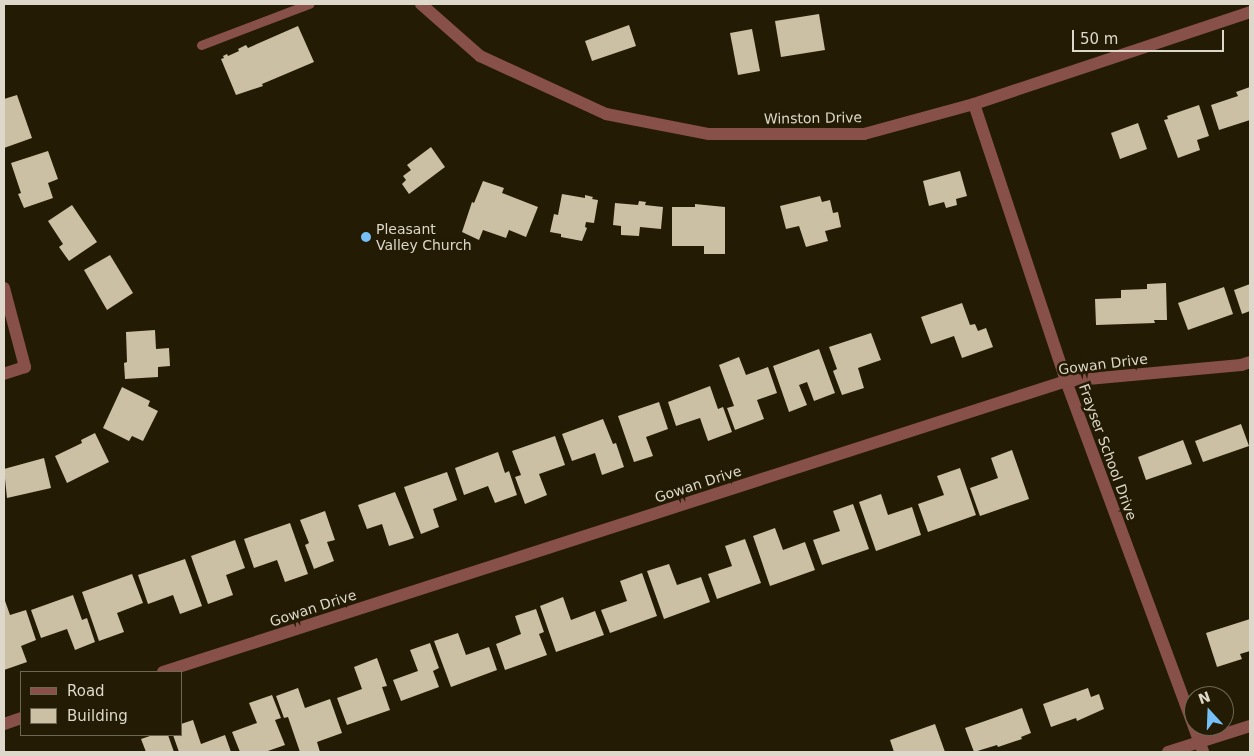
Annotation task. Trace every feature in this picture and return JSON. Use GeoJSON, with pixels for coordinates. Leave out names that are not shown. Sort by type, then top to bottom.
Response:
{"type":"FeatureCollection","features":[{"type":"Feature","properties":{"kind":"street","name":"Winston Drive"},"geometry":{"type":"LineString","coordinates":[[421,4],[480,56],[606,114],[709,134],[864,134],[974,104],[1250,12]]}},
{"type":"Feature","properties":{"kind":"street","name":"Frayser School Drive"},"geometry":{"type":"LineString","coordinates":[[974,104],[1066,381],[1201,747]]}},
{"type":"Feature","properties":{"kind":"street"},"geometry":{"type":"LineString","coordinates":[[4,288],[25,367],[4,374]]}},
{"type":"Feature","properties":{"kind":"street","name":"Gowan Drive"},"geometry":{"type":"LineString","coordinates":[[167,671],[1066,381],[1241,365],[1250,362]]}},
{"type":"Feature","properties":{"kind":"street"},"geometry":{"type":"LineString","coordinates":[[4,724],[20,718]]}},
{"type":"Feature","properties":{"kind":"street"},"geometry":{"type":"LineString","coordinates":[[1168,752],[1201,747],[1250,726]]}},
{"type":"Feature","properties":{"kind":"lane"},"geometry":{"type":"LineString","coordinates":[[201,45],[309,4]]}},
{"type":"Feature","properties":{"kind":"building"},"geometry":{"type":"Polygon","coordinates":[[[819,14],[825,50],[781,57],[775,21],[819,14]]]}},
{"type":"Feature","properties":{"kind":"building"},"geometry":{"type":"Polygon","coordinates":[[[629,25],[636,46],[592,61],[585,41],[629,25]]]}},
{"type":"Feature","properties":{"kind":"building"},"geometry":{"type":"Polygon","coordinates":[[[298,26],[314,62],[262,84],[263,86],[236,95],[221,59],[224,58],[223,56],[239,51],[238,49],[246,45],[248,48],[298,26]]]}},
{"type":"Feature","properties":{"kind":"building"},"geometry":{"type":"Polygon","coordinates":[[[752,29],[760,71],[738,75],[730,33],[752,29]]]}},
{"type":"Feature","properties":{"kind":"building"},"geometry":{"type":"Polygon","coordinates":[[[1250,87],[1250,120],[1219,130],[1211,105],[1238,96],[1236,92],[1250,87]]]}},
{"type":"Feature","properties":{"kind":"building"},"geometry":{"type":"Polygon","coordinates":[[[17,95],[32,138],[4,148],[4,99],[17,95]]]}},
{"type":"Feature","properties":{"kind":"building"},"geometry":{"type":"Polygon","coordinates":[[[1199,105],[1209,136],[1197,140],[1200,150],[1178,158],[1164,120],[1168,119],[1167,116],[1199,105]]]}},
{"type":"Feature","properties":{"kind":"building"},"geometry":{"type":"Polygon","coordinates":[[[1138,123],[1147,149],[1120,159],[1111,133],[1138,123]]]}},
{"type":"Feature","properties":{"kind":"building"},"geometry":{"type":"Polygon","coordinates":[[[431,147],[445,167],[409,194],[402,184],[406,180],[403,176],[411,170],[407,165],[431,147]]]}},
{"type":"Feature","properties":{"kind":"building"},"geometry":{"type":"Polygon","coordinates":[[[48,151],[58,179],[48,183],[53,198],[24,208],[18,194],[21,193],[11,163],[48,151]]]}},
{"type":"Feature","properties":{"kind":"building"},"geometry":{"type":"Polygon","coordinates":[[[960,171],[967,196],[956,199],[957,205],[946,208],[944,202],[929,206],[923,181],[960,171]]]}},
{"type":"Feature","properties":{"kind":"building"},"geometry":{"type":"Polygon","coordinates":[[[483,181],[504,188],[502,193],[538,207],[526,237],[509,230],[506,238],[483,230],[479,240],[462,232],[472,202],[474,203],[483,181]]]}},
{"type":"Feature","properties":{"kind":"building"},"geometry":{"type":"Polygon","coordinates":[[[562,194],[585,198],[585,195],[598,200],[594,223],[586,222],[585,227],[587,228],[582,241],[561,237],[561,234],[550,232],[554,214],[558,215],[562,194]]]}},
{"type":"Feature","properties":{"kind":"building"},"geometry":{"type":"Polygon","coordinates":[[[820,196],[822,202],[830,200],[833,213],[838,212],[841,227],[825,231],[828,241],[806,247],[799,226],[786,229],[780,206],[820,196]]]}},
{"type":"Feature","properties":{"kind":"building"},"geometry":{"type":"Polygon","coordinates":[[[639,201],[646,202],[645,205],[663,207],[661,229],[640,227],[639,236],[621,235],[621,226],[613,225],[615,203],[638,205],[639,201]]]}},
{"type":"Feature","properties":{"kind":"building"},"geometry":{"type":"Polygon","coordinates":[[[695,204],[725,207],[725,254],[704,254],[704,246],[672,246],[672,207],[695,207],[695,204]]]}},
{"type":"Feature","properties":{"kind":"building"},"geometry":{"type":"Polygon","coordinates":[[[72,205],[97,242],[69,261],[59,247],[63,244],[48,221],[72,205]]]}},
{"type":"Feature","properties":{"kind":"building"},"geometry":{"type":"Polygon","coordinates":[[[110,255],[133,293],[107,310],[84,270],[110,255]]]}},
{"type":"Feature","properties":{"kind":"building"},"geometry":{"type":"Polygon","coordinates":[[[1166,283],[1167,320],[1154,320],[1155,323],[1096,325],[1095,299],[1121,298],[1121,290],[1147,289],[1147,284],[1166,283]]]}},
{"type":"Feature","properties":{"kind":"building"},"geometry":{"type":"Polygon","coordinates":[[[1250,284],[1250,311],[1242,314],[1234,290],[1250,284]]]}},
{"type":"Feature","properties":{"kind":"building"},"geometry":{"type":"Polygon","coordinates":[[[1224,287],[1233,314],[1188,330],[1178,303],[1224,287]]]}},
{"type":"Feature","properties":{"kind":"building"},"geometry":{"type":"Polygon","coordinates":[[[962,303],[970,325],[975,324],[978,331],[986,328],[993,347],[962,358],[954,336],[931,344],[921,317],[962,303]]]}},
{"type":"Feature","properties":{"kind":"building"},"geometry":{"type":"Polygon","coordinates":[[[155,330],[156,349],[169,348],[170,366],[158,367],[158,377],[125,379],[124,363],[127,362],[126,332],[155,330]]]}},
{"type":"Feature","properties":{"kind":"building"},"geometry":{"type":"Polygon","coordinates":[[[871,333],[881,360],[858,368],[864,388],[842,395],[833,371],[837,369],[829,347],[871,333]]]}},
{"type":"Feature","properties":{"kind":"building"},"geometry":{"type":"Polygon","coordinates":[[[819,349],[835,393],[814,401],[807,382],[799,385],[807,405],[789,412],[773,366],[819,349]]]}},
{"type":"Feature","properties":{"kind":"building"},"geometry":{"type":"Polygon","coordinates":[[[739,357],[746,375],[768,367],[777,393],[757,400],[764,419],[735,430],[727,408],[734,406],[719,365],[739,357]]]}},
{"type":"Feature","properties":{"kind":"building"},"geometry":{"type":"Polygon","coordinates":[[[710,386],[718,409],[723,407],[732,432],[708,441],[700,418],[676,426],[668,402],[710,386]]]}},
{"type":"Feature","properties":{"kind":"building"},"geometry":{"type":"Polygon","coordinates":[[[122,387],[150,401],[148,406],[158,411],[143,441],[132,436],[129,441],[103,428],[122,387]]]}},
{"type":"Feature","properties":{"kind":"building"},"geometry":{"type":"Polygon","coordinates":[[[659,402],[668,429],[646,437],[653,456],[634,462],[618,416],[659,402]]]}},
{"type":"Feature","properties":{"kind":"building"},"geometry":{"type":"Polygon","coordinates":[[[603,419],[613,444],[616,443],[624,467],[602,475],[595,453],[572,461],[562,434],[603,419]]]}},
{"type":"Feature","properties":{"kind":"building"},"geometry":{"type":"Polygon","coordinates":[[[1241,424],[1249,446],[1203,462],[1195,441],[1241,424]]]}},
{"type":"Feature","properties":{"kind":"building"},"geometry":{"type":"Polygon","coordinates":[[[95,433],[109,462],[67,483],[55,456],[82,443],[81,440],[95,433]]]}},
{"type":"Feature","properties":{"kind":"building"},"geometry":{"type":"Polygon","coordinates":[[[555,436],[565,465],[539,474],[547,495],[525,504],[515,477],[521,475],[512,451],[555,436]]]}},
{"type":"Feature","properties":{"kind":"building"},"geometry":{"type":"Polygon","coordinates":[[[1183,440],[1192,464],[1146,480],[1138,457],[1183,440]]]}},
{"type":"Feature","properties":{"kind":"building"},"geometry":{"type":"Polygon","coordinates":[[[1012,450],[1029,499],[980,516],[970,488],[998,478],[991,458],[1012,450]]]}},
{"type":"Feature","properties":{"kind":"building"},"geometry":{"type":"Polygon","coordinates":[[[498,452],[505,473],[509,471],[517,495],[495,503],[488,486],[464,495],[455,468],[498,452]]]}},
{"type":"Feature","properties":{"kind":"building"},"geometry":{"type":"Polygon","coordinates":[[[44,458],[51,488],[7,498],[4,469],[44,458]]]}},
{"type":"Feature","properties":{"kind":"building"},"geometry":{"type":"Polygon","coordinates":[[[960,468],[976,515],[928,532],[918,504],[944,495],[937,476],[960,468]]]}},
{"type":"Feature","properties":{"kind":"building"},"geometry":{"type":"Polygon","coordinates":[[[447,472],[457,500],[433,509],[439,527],[421,534],[404,487],[447,472]]]}},
{"type":"Feature","properties":{"kind":"building"},"geometry":{"type":"Polygon","coordinates":[[[395,492],[414,538],[389,546],[382,524],[367,529],[358,505],[395,492]]]}},
{"type":"Feature","properties":{"kind":"building"},"geometry":{"type":"Polygon","coordinates":[[[881,494],[888,515],[912,507],[921,535],[876,551],[859,502],[881,494]]]}},
{"type":"Feature","properties":{"kind":"building"},"geometry":{"type":"Polygon","coordinates":[[[853,504],[869,549],[822,565],[813,540],[840,531],[833,511],[853,504]]]}},
{"type":"Feature","properties":{"kind":"building"},"geometry":{"type":"Polygon","coordinates":[[[325,511],[335,540],[327,542],[334,561],[314,569],[305,545],[309,543],[300,520],[325,511]]]}},
{"type":"Feature","properties":{"kind":"building"},"geometry":{"type":"Polygon","coordinates":[[[290,523],[308,574],[285,582],[277,560],[254,568],[244,539],[290,523]]]}},
{"type":"Feature","properties":{"kind":"building"},"geometry":{"type":"Polygon","coordinates":[[[775,528],[783,550],[805,542],[815,570],[770,586],[753,536],[775,528]]]}},
{"type":"Feature","properties":{"kind":"building"},"geometry":{"type":"Polygon","coordinates":[[[745,539],[761,583],[717,599],[708,574],[732,566],[725,546],[745,539]]]}},
{"type":"Feature","properties":{"kind":"building"},"geometry":{"type":"Polygon","coordinates":[[[235,540],[245,568],[226,575],[233,595],[208,604],[191,556],[235,540]]]}},
{"type":"Feature","properties":{"kind":"building"},"geometry":{"type":"Polygon","coordinates":[[[185,559],[202,606],[180,614],[173,595],[148,604],[138,575],[185,559]]]}},
{"type":"Feature","properties":{"kind":"building"},"geometry":{"type":"Polygon","coordinates":[[[669,564],[677,585],[701,577],[710,602],[664,619],[647,571],[669,564]]]}},
{"type":"Feature","properties":{"kind":"building"},"geometry":{"type":"Polygon","coordinates":[[[642,573],[657,616],[610,633],[601,610],[627,601],[620,581],[642,573]]]}},
{"type":"Feature","properties":{"kind":"building"},"geometry":{"type":"Polygon","coordinates":[[[132,574],[143,603],[117,613],[124,632],[99,641],[82,592],[132,574]]]}},
{"type":"Feature","properties":{"kind":"building"},"geometry":{"type":"Polygon","coordinates":[[[73,595],[82,620],[87,618],[95,642],[75,650],[67,629],[41,638],[31,610],[73,595]]]}},
{"type":"Feature","properties":{"kind":"building"},"geometry":{"type":"Polygon","coordinates":[[[563,597],[571,620],[595,611],[604,635],[556,652],[540,606],[563,597]]]}},
{"type":"Feature","properties":{"kind":"building"},"geometry":{"type":"Polygon","coordinates":[[[4,598],[10,615],[26,610],[36,640],[21,646],[27,662],[4,670],[4,598]]]}},
{"type":"Feature","properties":{"kind":"building"},"geometry":{"type":"Polygon","coordinates":[[[536,609],[544,632],[539,634],[547,655],[505,670],[496,644],[521,634],[515,616],[536,609]]]}},
{"type":"Feature","properties":{"kind":"building"},"geometry":{"type":"Polygon","coordinates":[[[1250,619],[1250,651],[1240,654],[1242,659],[1217,667],[1206,633],[1250,619]]]}},
{"type":"Feature","properties":{"kind":"building"},"geometry":{"type":"Polygon","coordinates":[[[458,633],[466,655],[489,647],[497,670],[451,687],[434,641],[458,633]]]}},
{"type":"Feature","properties":{"kind":"building"},"geometry":{"type":"Polygon","coordinates":[[[430,643],[439,668],[433,671],[439,687],[401,701],[393,680],[418,671],[410,650],[430,643]]]}},
{"type":"Feature","properties":{"kind":"building"},"geometry":{"type":"Polygon","coordinates":[[[377,658],[387,686],[382,687],[390,710],[347,725],[337,698],[362,689],[354,667],[377,658]]]}},
{"type":"Feature","properties":{"kind":"building"},"geometry":{"type":"Polygon","coordinates":[[[298,688],[305,708],[330,699],[342,733],[317,742],[320,752],[300,752],[288,717],[284,718],[276,696],[298,688]]]}},
{"type":"Feature","properties":{"kind":"building"},"geometry":{"type":"Polygon","coordinates":[[[1088,688],[1091,697],[1099,694],[1104,709],[1077,721],[1076,718],[1051,727],[1043,704],[1088,688]]]}},
{"type":"Feature","properties":{"kind":"building"},"geometry":{"type":"Polygon","coordinates":[[[272,695],[281,718],[275,720],[285,745],[265,752],[240,752],[232,732],[257,723],[249,703],[272,695]]]}},
{"type":"Feature","properties":{"kind":"building"},"geometry":{"type":"Polygon","coordinates":[[[1022,708],[1031,733],[1021,737],[1022,739],[998,747],[997,745],[974,752],[965,728],[1022,708]]]}},
{"type":"Feature","properties":{"kind":"building"},"geometry":{"type":"Polygon","coordinates":[[[193,720],[201,744],[225,735],[231,752],[179,752],[173,736],[182,736],[182,724],[193,720]]]}},
{"type":"Feature","properties":{"kind":"building"},"geometry":{"type":"Polygon","coordinates":[[[935,724],[945,752],[894,752],[890,740],[935,724]]]}},
{"type":"Feature","properties":{"kind":"building"},"geometry":{"type":"Polygon","coordinates":[[[150,736],[168,736],[174,752],[146,752],[141,739],[150,736]]]}},
{"type":"Feature","properties":{"kind":"place","name":"Pleasant Valley Church"},"geometry":{"type":"Point","coordinates":[366,237]}}]}
